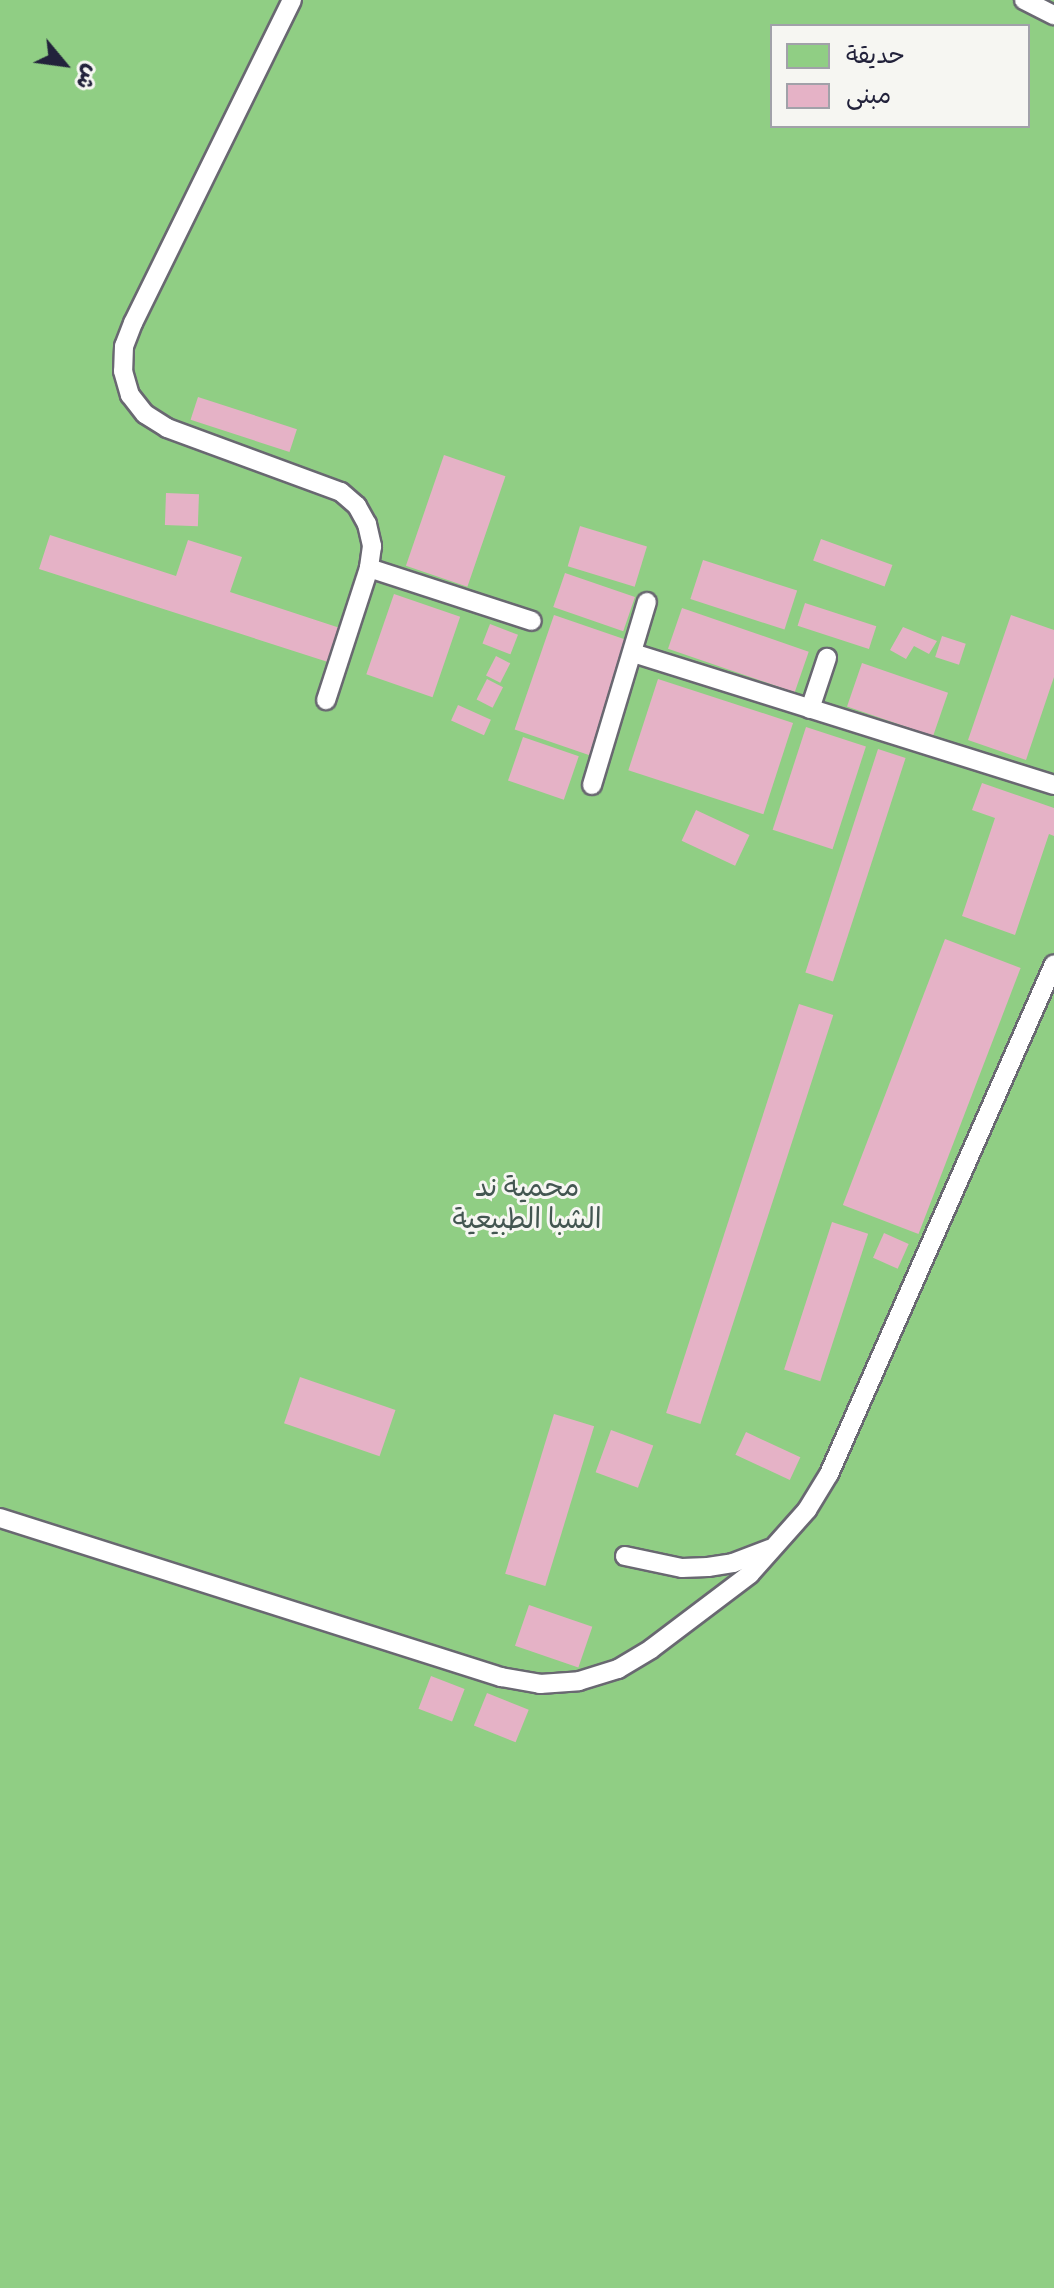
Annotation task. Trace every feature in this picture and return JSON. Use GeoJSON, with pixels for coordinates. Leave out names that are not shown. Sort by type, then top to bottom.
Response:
{"type":"FeatureCollection","features":[{"type":"Feature","properties":{"kind":"lane"},"geometry":{"type":"LineString","coordinates":[[292,0],[133,323],[124,346],[123,371],[130,395],[145,414],[167,428],[341,492],[357,506],[367,524],[372,546],[369,568],[326,700]]}},
{"type":"Feature","properties":{"kind":"lane"},"geometry":{"type":"LineString","coordinates":[[1024,0],[1054,15]]}},
{"type":"Feature","properties":{"kind":"lane"},"geometry":{"type":"LineString","coordinates":[[369,568],[532,621]]}},
{"type":"Feature","properties":{"kind":"lane"},"geometry":{"type":"LineString","coordinates":[[592,785],[647,602]]}},
{"type":"Feature","properties":{"kind":"lane"},"geometry":{"type":"LineString","coordinates":[[633,653],[1054,785]]}},
{"type":"Feature","properties":{"kind":"lane"},"geometry":{"type":"LineString","coordinates":[[810,709],[827,658]]}},
{"type":"Feature","properties":{"kind":"lane"},"geometry":{"type":"LineString","coordinates":[[0,1518],[501,1677],[540,1684],[579,1681],[618,1669],[651,1649],[750,1574],[780,1544],[807,1510],[829,1474],[1054,964]]}},
{"type":"Feature","properties":{"kind":"lane"},"geometry":{"type":"LineString","coordinates":[[625,1556],[682,1568],[708,1567],[757,1555],[780,1544]]}},
{"type":"Feature","properties":{"kind":"green space","name":"محمية ند الشبا الطبيعية"},"geometry":{"type":"Polygon","coordinates":[[[0,0],[1054,0],[1054,2288],[0,2288],[0,0]]]}},
{"type":"Feature","properties":{"kind":"building"},"geometry":{"type":"Polygon","coordinates":[[[198,397],[297,429],[289,452],[191,420],[198,397]]]}},
{"type":"Feature","properties":{"kind":"building"},"geometry":{"type":"Polygon","coordinates":[[[444,455],[505,476],[467,587],[406,566],[444,455]]]}},
{"type":"Feature","properties":{"kind":"building"},"geometry":{"type":"Polygon","coordinates":[[[166,493],[199,494],[198,526],[165,525],[166,493]]]}},
{"type":"Feature","properties":{"kind":"building"},"geometry":{"type":"Polygon","coordinates":[[[580,526],[647,546],[635,587],[568,566],[580,526]]]}},
{"type":"Feature","properties":{"kind":"building"},"geometry":{"type":"Polygon","coordinates":[[[50,535],[176,576],[188,540],[242,557],[230,592],[343,629],[331,663],[39,569],[50,535]]]}},
{"type":"Feature","properties":{"kind":"building"},"geometry":{"type":"Polygon","coordinates":[[[821,539],[892,565],[885,587],[813,561],[821,539]]]}},
{"type":"Feature","properties":{"kind":"building"},"geometry":{"type":"Polygon","coordinates":[[[703,560],[797,591],[784,630],[690,599],[703,560]]]}},
{"type":"Feature","properties":{"kind":"building"},"geometry":{"type":"Polygon","coordinates":[[[565,573],[635,597],[623,631],[553,607],[565,573]]]}},
{"type":"Feature","properties":{"kind":"building"},"geometry":{"type":"Polygon","coordinates":[[[394,594],[460,617],[433,697],[366,674],[394,594]]]}},
{"type":"Feature","properties":{"kind":"building"},"geometry":{"type":"Polygon","coordinates":[[[805,603],[876,626],[869,649],[798,626],[805,603]]]}},
{"type":"Feature","properties":{"kind":"building"},"geometry":{"type":"Polygon","coordinates":[[[682,608],[809,652],[795,692],[668,649],[682,608]]]}},
{"type":"Feature","properties":{"kind":"building"},"geometry":{"type":"Polygon","coordinates":[[[554,615],[630,641],[590,755],[515,729],[554,615]]]}},
{"type":"Feature","properties":{"kind":"building"},"geometry":{"type":"Polygon","coordinates":[[[1011,615],[1054,630],[1054,677],[1026,760],[968,740],[1011,615]]]}},
{"type":"Feature","properties":{"kind":"building"},"geometry":{"type":"Polygon","coordinates":[[[490,624],[518,635],[510,654],[482,644],[490,624]]]}},
{"type":"Feature","properties":{"kind":"building"},"geometry":{"type":"Polygon","coordinates":[[[903,627],[937,641],[929,654],[914,646],[906,659],[890,650],[903,627]]]}},
{"type":"Feature","properties":{"kind":"building"},"geometry":{"type":"Polygon","coordinates":[[[942,636],[966,644],[959,665],[935,657],[942,636]]]}},
{"type":"Feature","properties":{"kind":"building"},"geometry":{"type":"Polygon","coordinates":[[[496,656],[510,663],[500,683],[486,676],[496,656]]]}},
{"type":"Feature","properties":{"kind":"building"},"geometry":{"type":"Polygon","coordinates":[[[862,663],[948,693],[933,736],[847,706],[862,663]]]}},
{"type":"Feature","properties":{"kind":"building"},"geometry":{"type":"Polygon","coordinates":[[[487,679],[503,687],[493,708],[477,699],[487,679]]]}},
{"type":"Feature","properties":{"kind":"building"},"geometry":{"type":"Polygon","coordinates":[[[658,679],[793,723],[763,814],[628,770],[658,679]]]}},
{"type":"Feature","properties":{"kind":"building"},"geometry":{"type":"Polygon","coordinates":[[[458,705],[491,720],[484,735],[451,721],[458,705]]]}},
{"type":"Feature","properties":{"kind":"building"},"geometry":{"type":"Polygon","coordinates":[[[806,727],[866,746],[833,849],[773,830],[806,727]]]}},
{"type":"Feature","properties":{"kind":"building"},"geometry":{"type":"Polygon","coordinates":[[[523,737],[579,756],[564,800],[508,780],[523,737]]]}},
{"type":"Feature","properties":{"kind":"building"},"geometry":{"type":"Polygon","coordinates":[[[878,749],[906,758],[833,981],[805,972],[878,749]]]}},
{"type":"Feature","properties":{"kind":"building"},"geometry":{"type":"Polygon","coordinates":[[[982,783],[1054,808],[1054,836],[1049,834],[1015,935],[962,916],[995,818],[972,810],[982,783]]]}},
{"type":"Feature","properties":{"kind":"building"},"geometry":{"type":"Polygon","coordinates":[[[696,810],[749,835],[735,866],[682,841],[696,810]]]}},
{"type":"Feature","properties":{"kind":"building"},"geometry":{"type":"Polygon","coordinates":[[[945,939],[1021,968],[918,1234],[843,1205],[945,939]]]}},
{"type":"Feature","properties":{"kind":"building"},"geometry":{"type":"Polygon","coordinates":[[[799,1004],[833,1015],[700,1424],[666,1413],[799,1004]]]}},
{"type":"Feature","properties":{"kind":"building"},"geometry":{"type":"Polygon","coordinates":[[[832,1222],[868,1234],[820,1381],[784,1369],[832,1222]]]}},
{"type":"Feature","properties":{"kind":"building"},"geometry":{"type":"Polygon","coordinates":[[[884,1233],[909,1244],[898,1269],[873,1258],[884,1233]]]}},
{"type":"Feature","properties":{"kind":"building"},"geometry":{"type":"Polygon","coordinates":[[[300,1377],[395,1410],[380,1456],[284,1423],[300,1377]]]}},
{"type":"Feature","properties":{"kind":"building"},"geometry":{"type":"Polygon","coordinates":[[[554,1414],[594,1426],[545,1586],[505,1574],[554,1414]]]}},
{"type":"Feature","properties":{"kind":"building"},"geometry":{"type":"Polygon","coordinates":[[[611,1430],[653,1445],[638,1488],[596,1472],[611,1430]]]}},
{"type":"Feature","properties":{"kind":"building"},"geometry":{"type":"Polygon","coordinates":[[[746,1432],[800,1457],[790,1480],[735,1455],[746,1432]]]}},
{"type":"Feature","properties":{"kind":"building"},"geometry":{"type":"Polygon","coordinates":[[[529,1605],[592,1627],[578,1667],[515,1646],[529,1605]]]}},
{"type":"Feature","properties":{"kind":"building"},"geometry":{"type":"Polygon","coordinates":[[[431,1676],[465,1689],[452,1722],[418,1709],[431,1676]]]}},
{"type":"Feature","properties":{"kind":"building"},"geometry":{"type":"Polygon","coordinates":[[[487,1693],[529,1710],[516,1742],[474,1725],[487,1693]]]}}]}
